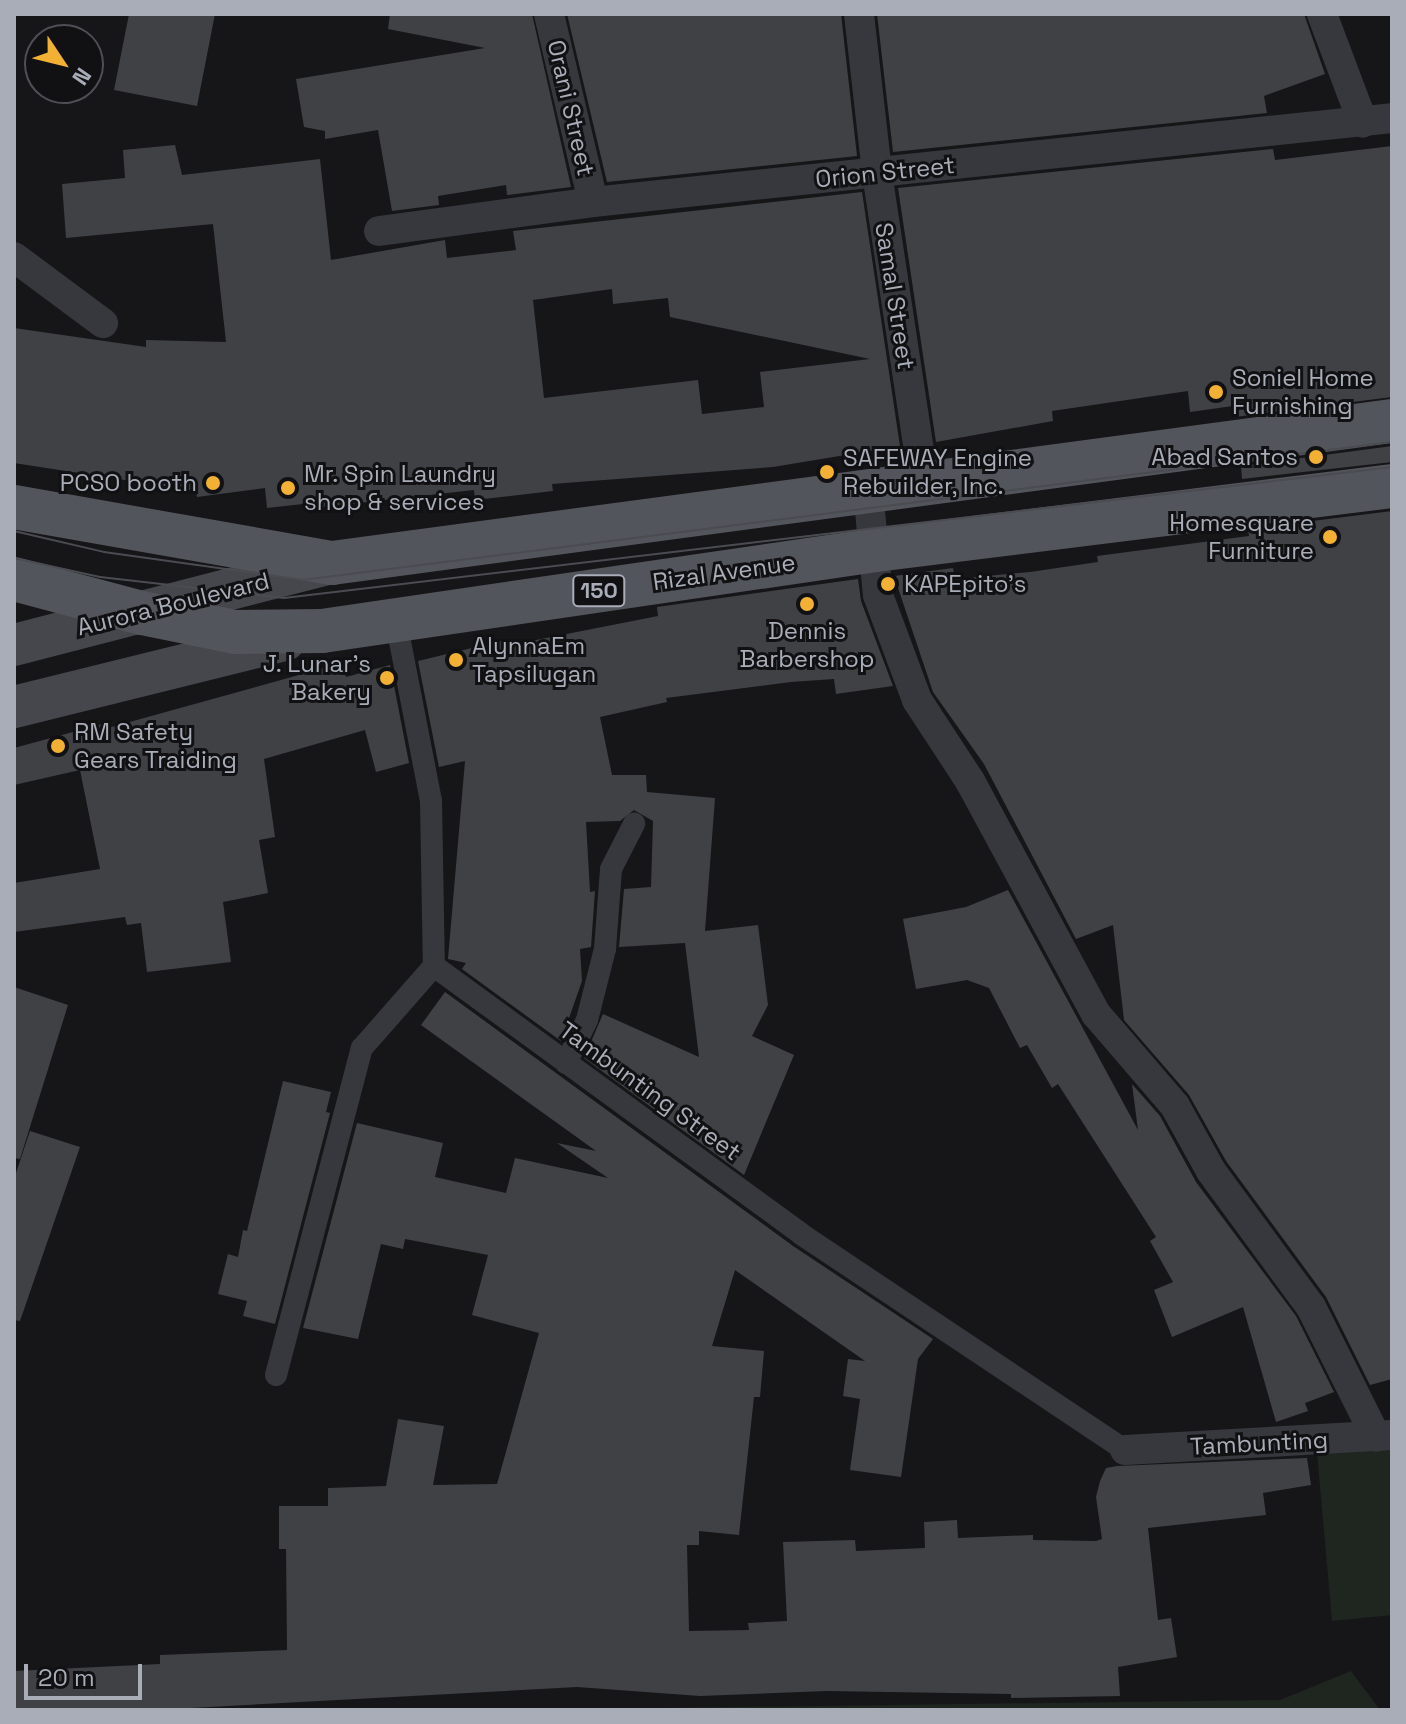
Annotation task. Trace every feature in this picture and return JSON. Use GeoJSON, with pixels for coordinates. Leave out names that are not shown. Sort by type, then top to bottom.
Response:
{"type":"FeatureCollection","features":[{"type":"Feature","properties":{"kind":"main road"},"geometry":{"type":"LineString","coordinates":[[14,507],[332,563],[1392,421]]}},
{"type":"Feature","properties":{"kind":"main road","name":"Rizal Avenue"},"geometry":{"type":"LineString","coordinates":[[14,579],[142,613],[235,632],[322,631],[876,550],[1392,486]]}},
{"type":"Feature","properties":{"kind":"main road","name":"Aurora Boulevard"},"geometry":{"type":"LineString","coordinates":[[14,645],[332,563]]}},
{"type":"Feature","properties":{"kind":"main road"},"geometry":{"type":"LineString","coordinates":[[14,707],[322,631]]}},
{"type":"Feature","properties":{"kind":"street","name":"Orani Street"},"geometry":{"type":"LineString","coordinates":[[549,14],[593,202]]}},
{"type":"Feature","properties":{"kind":"street","name":"Samal Street"},"geometry":{"type":"LineString","coordinates":[[859,14],[877,173],[924,482]]}},
{"type":"Feature","properties":{"kind":"street"},"geometry":{"type":"LineString","coordinates":[[1322,14],[1377,121]]}},
{"type":"Feature","properties":{"kind":"street","name":"Orion Street"},"geometry":{"type":"LineString","coordinates":[[379,231],[593,202],[1377,121]]}},
{"type":"Feature","properties":{"kind":"street"},"geometry":{"type":"LineString","coordinates":[[14,257],[103,323]]}},
{"type":"Feature","properties":{"kind":"street"},"geometry":{"type":"LineString","coordinates":[[868,490],[878,595],[917,700],[970,781],[1096,1014],[1175,1106],[1211,1171],[1311,1307],[1384,1436]]}},
{"type":"Feature","properties":{"kind":"street"},"geometry":{"type":"LineString","coordinates":[[276,1375],[362,1048],[434,966],[431,801],[396,621]]}},
{"type":"Feature","properties":{"kind":"street"},"geometry":{"type":"LineString","coordinates":[[566,1063],[587,1020],[605,949],[611,869],[634,824]]}},
{"type":"Feature","properties":{"kind":"street","name":"Tambunting Street"},"geometry":{"type":"LineString","coordinates":[[434,966],[801,1234],[1125,1450]]}},
{"type":"Feature","properties":{"kind":"street","name":"Tambunting"},"geometry":{"type":"LineString","coordinates":[[1125,1450],[1384,1436]]}},
{"type":"Feature","properties":{"kind":"shaded area"},"geometry":{"type":"Polygon","coordinates":[[[1392,1446],[1392,1615],[1332,1621],[1317,1453],[1392,1446]]]}},
{"type":"Feature","properties":{"kind":"shaded area"},"geometry":{"type":"Polygon","coordinates":[[[1351,1671],[1380,1710],[501,1710],[1280,1700],[1351,1671]]]}},
{"type":"Feature","properties":{"kind":"building"},"geometry":{"type":"Polygon","coordinates":[[[129,14],[215,14],[197,106],[114,90],[129,14]]]}},
{"type":"Feature","properties":{"kind":"building"},"geometry":{"type":"Polygon","coordinates":[[[390,14],[532,14],[571,187],[507,195],[506,185],[438,196],[439,205],[392,211],[378,130],[325,139],[325,131],[304,127],[296,79],[485,48],[388,29],[390,14]]]}},
{"type":"Feature","properties":{"kind":"building"},"geometry":{"type":"Polygon","coordinates":[[[567,14],[841,14],[857,156],[607,182],[567,14]]]}},
{"type":"Feature","properties":{"kind":"building"},"geometry":{"type":"Polygon","coordinates":[[[877,14],[1304,14],[1325,74],[1264,96],[1267,113],[893,152],[877,14]]]}},
{"type":"Feature","properties":{"kind":"building"},"geometry":{"type":"Polygon","coordinates":[[[175,145],[182,175],[320,159],[331,260],[445,240],[447,258],[516,250],[513,231],[862,192],[900,446],[773,467],[552,484],[553,491],[475,500],[474,490],[322,507],[321,502],[267,508],[265,488],[197,497],[196,491],[14,463],[14,328],[146,347],[146,340],[226,342],[213,224],[66,238],[62,184],[125,178],[123,150],[175,145]],[[612,289],[533,300],[544,398],[698,380],[702,414],[764,407],[760,372],[870,359],[670,317],[668,298],[613,304],[612,289]]]}},
{"type":"Feature","properties":{"kind":"building"},"geometry":{"type":"Polygon","coordinates":[[[1392,146],[1392,397],[1235,417],[1233,406],[1190,412],[1188,391],[1052,411],[1053,421],[936,442],[898,188],[1273,149],[1275,160],[1392,146]]]}},
{"type":"Feature","properties":{"kind":"building"},"geometry":{"type":"Polygon","coordinates":[[[1392,446],[1392,462],[1242,479],[1241,466],[1392,446]]]}},
{"type":"Feature","properties":{"kind":"building"},"geometry":{"type":"Polygon","coordinates":[[[1392,511],[1392,1379],[1370,1385],[1326,1297],[1226,1161],[1189,1095],[1124,1020],[1113,925],[1076,939],[984,764],[933,692],[894,576],[953,568],[955,579],[1030,572],[1098,562],[1097,556],[1249,536],[1248,529],[1392,511]]]}},
{"type":"Feature","properties":{"kind":"building"},"geometry":{"type":"Polygon","coordinates":[[[858,579],[861,601],[893,686],[836,694],[834,679],[791,682],[666,698],[667,702],[600,717],[612,775],[646,775],[647,792],[715,798],[705,931],[758,925],[768,1005],[752,1036],[794,1055],[744,1175],[584,1058],[603,1014],[699,1057],[685,943],[619,947],[624,889],[651,887],[653,821],[634,810],[620,821],[586,822],[590,892],[595,891],[591,947],[580,949],[582,981],[561,1041],[462,969],[466,963],[448,959],[465,761],[439,767],[418,661],[505,640],[506,646],[658,616],[657,607],[858,579]]]}},
{"type":"Feature","properties":{"kind":"building"},"geometry":{"type":"Polygon","coordinates":[[[342,663],[346,677],[390,665],[409,763],[376,772],[365,730],[264,759],[275,837],[259,840],[268,893],[223,902],[231,962],[147,972],[141,923],[127,925],[125,917],[14,932],[14,883],[100,869],[80,770],[14,785],[14,748],[106,723],[108,728],[342,663]]]}},
{"type":"Feature","properties":{"kind":"building"},"geometry":{"type":"Polygon","coordinates":[[[1008,890],[1138,1130],[1132,1084],[1160,1116],[1196,1182],[1296,1316],[1334,1392],[1305,1403],[1308,1411],[1276,1422],[1243,1307],[1172,1337],[1154,1290],[1173,1282],[1150,1241],[1156,1237],[1058,1084],[1052,1088],[1027,1045],[1020,1048],[989,988],[967,980],[916,989],[903,919],[966,907],[1008,890]]]}},
{"type":"Feature","properties":{"kind":"building"},"geometry":{"type":"Polygon","coordinates":[[[14,987],[68,1005],[20,1159],[14,1158],[14,987]]]}},
{"type":"Feature","properties":{"kind":"building"},"geometry":{"type":"Polygon","coordinates":[[[445,992],[793,1246],[933,1339],[918,1359],[901,1477],[850,1470],[860,1399],[843,1396],[848,1359],[865,1361],[735,1270],[712,1346],[764,1351],[760,1397],[754,1397],[739,1535],[699,1531],[699,1545],[687,1545],[689,1631],[749,1630],[748,1623],[787,1621],[783,1542],[855,1540],[856,1551],[925,1548],[924,1522],[957,1520],[958,1538],[1033,1535],[1033,1540],[1096,1541],[1102,1539],[1096,1497],[1100,1481],[1106,1468],[1117,1466],[1307,1458],[1311,1485],[1263,1493],[1266,1515],[1148,1528],[1158,1620],[1171,1618],[1177,1657],[1118,1667],[1120,1696],[1011,1698],[1011,1694],[827,1691],[700,1696],[577,1687],[155,1710],[14,1710],[14,1671],[160,1664],[160,1655],[287,1650],[286,1549],[279,1549],[279,1506],[328,1506],[328,1488],[386,1486],[398,1419],[444,1426],[433,1485],[497,1484],[539,1333],[472,1315],[488,1255],[405,1239],[403,1249],[381,1244],[358,1339],[303,1328],[357,1123],[443,1143],[435,1177],[506,1193],[515,1158],[608,1178],[557,1143],[596,1151],[421,1025],[445,992]]]}},
{"type":"Feature","properties":{"kind":"building"},"geometry":{"type":"Polygon","coordinates":[[[283,1081],[331,1092],[326,1112],[330,1113],[275,1324],[243,1316],[247,1301],[218,1294],[228,1254],[238,1257],[243,1230],[247,1231],[283,1081]]]}},
{"type":"Feature","properties":{"kind":"building"},"geometry":{"type":"Polygon","coordinates":[[[30,1131],[80,1147],[20,1321],[14,1320],[14,1179],[30,1131]]]}},
{"type":"Feature","properties":{"kind":"tram line"},"geometry":{"type":"LineString","coordinates":[[14,531],[104,552],[302,580],[1392,442]]}},
{"type":"Feature","properties":{"kind":"tram line"},"geometry":{"type":"LineString","coordinates":[[14,558],[100,577],[284,598],[1392,467]]}},
{"type":"Feature","properties":{"kind":"place","name":"Soniel Home Furnishing"},"geometry":{"type":"Point","coordinates":[1216,392]}},
{"type":"Feature","properties":{"kind":"place","name":"Abad Santos"},"geometry":{"type":"Point","coordinates":[1316,457]}},
{"type":"Feature","properties":{"kind":"place","name":"SAFEWAY Engine Rebuilder, Inc."},"geometry":{"type":"Point","coordinates":[827,472]}},
{"type":"Feature","properties":{"kind":"place","name":"PCSO booth"},"geometry":{"type":"Point","coordinates":[213,483]}},
{"type":"Feature","properties":{"kind":"place","name":"Mr. Spin Laundry shop & services"},"geometry":{"type":"Point","coordinates":[288,488]}},
{"type":"Feature","properties":{"kind":"place","name":"Homesquare Furniture"},"geometry":{"type":"Point","coordinates":[1330,537]}},
{"type":"Feature","properties":{"kind":"place","name":"KAPEpito's"},"geometry":{"type":"Point","coordinates":[888,584]}},
{"type":"Feature","properties":{"kind":"place","name":"Dennis Barbershop"},"geometry":{"type":"Point","coordinates":[807,604]}},
{"type":"Feature","properties":{"kind":"place","name":"AlynnaEm Tapsilugan"},"geometry":{"type":"Point","coordinates":[456,660]}},
{"type":"Feature","properties":{"kind":"place","name":"J. Lunar's Bakery"},"geometry":{"type":"Point","coordinates":[387,678]}},
{"type":"Feature","properties":{"kind":"place","name":"RM Safety Gears Traiding"},"geometry":{"type":"Point","coordinates":[58,746]}}]}
